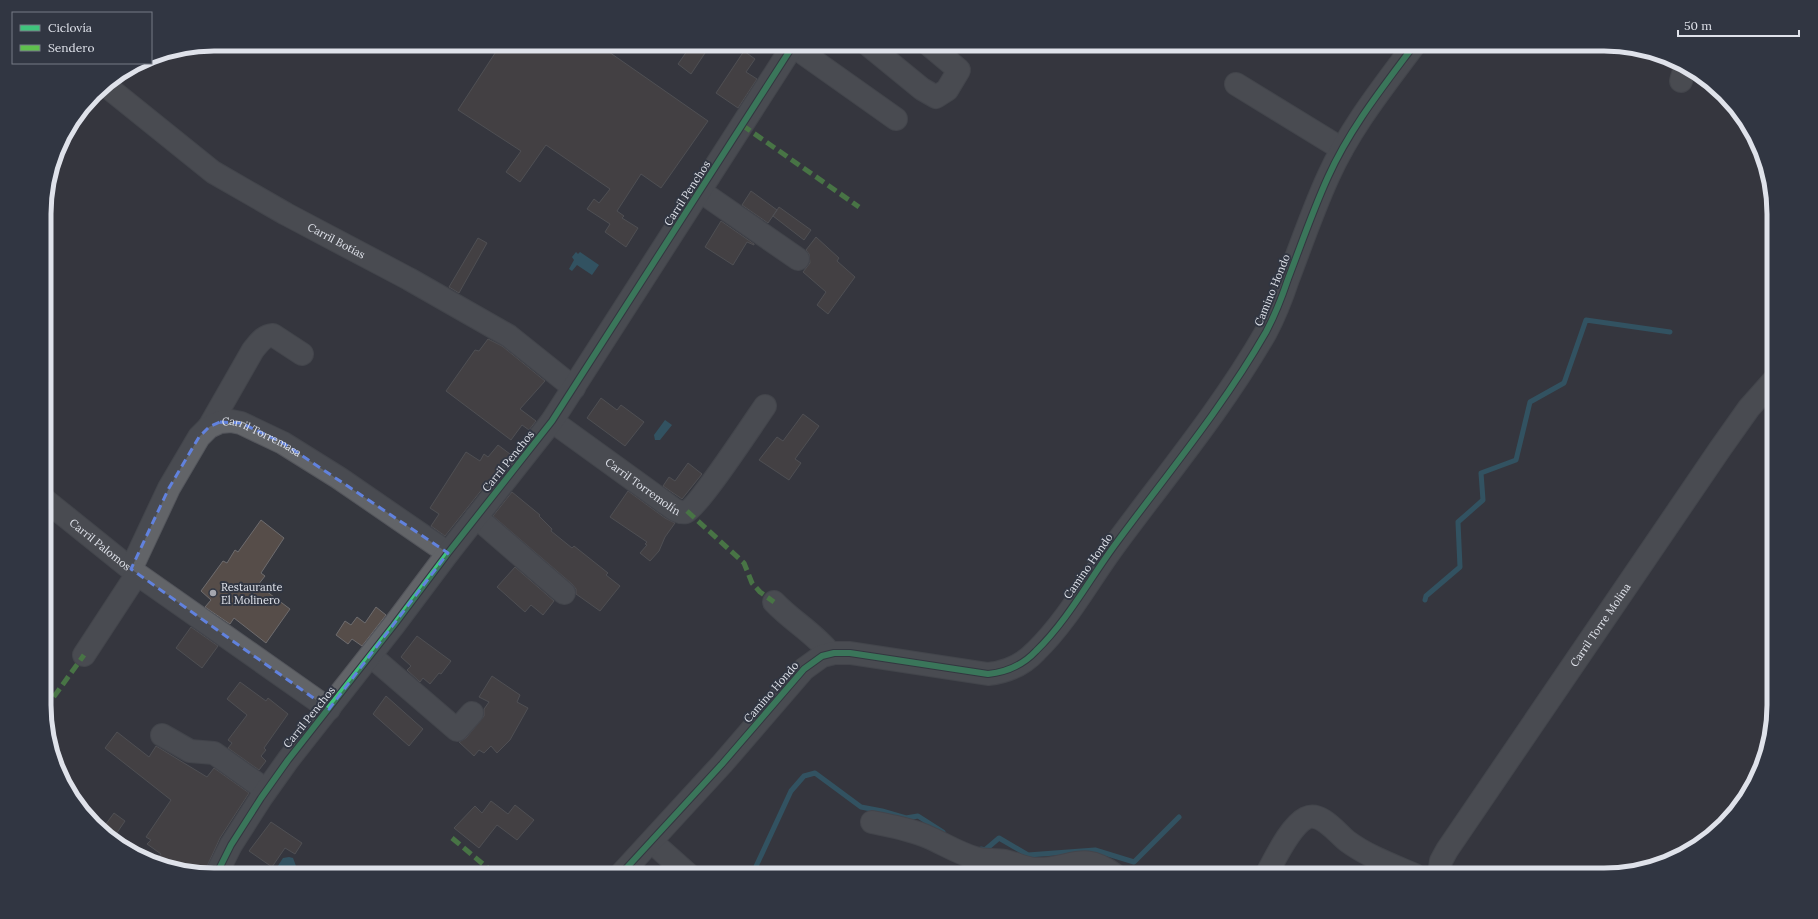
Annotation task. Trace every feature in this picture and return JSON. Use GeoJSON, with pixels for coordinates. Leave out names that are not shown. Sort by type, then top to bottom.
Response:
{"type":"FeatureCollection","features":[{"type":"Feature","properties":{"kind":"street","name":"Carril Penchos"},"geometry":{"type":"LineString","coordinates":[[220,868],[231,845],[266,790],[288,760],[371,656],[448,553],[552,421],[789,51]]}},
{"type":"Feature","properties":{"kind":"street"},"geometry":{"type":"LineString","coordinates":[[801,51],[896,119]]}},
{"type":"Feature","properties":{"kind":"street"},"geometry":{"type":"LineString","coordinates":[[876,51],[922,89],[936,97],[947,90],[960,70],[937,51]]}},
{"type":"Feature","properties":{"kind":"street","name":"Camino Hondo"},"geometry":{"type":"LineString","coordinates":[[627,868],[652,842],[804,669],[813,661],[830,654],[858,654],[988,674],[1006,671],[1024,662],[1052,635],[1116,543],[1168,476],[1240,375],[1274,317],[1325,185],[1342,149],[1374,99],[1410,51]]}},
{"type":"Feature","properties":{"kind":"street"},"geometry":{"type":"LineString","coordinates":[[1236,84],[1342,149]]}},
{"type":"Feature","properties":{"kind":"street","name":"Carril Botías"},"geometry":{"type":"LineString","coordinates":[[111,89],[213,172],[286,214],[409,279],[509,336],[574,388]]}},
{"type":"Feature","properties":{"kind":"street"},"geometry":{"type":"LineString","coordinates":[[700,191],[798,259]]}},
{"type":"Feature","properties":{"kind":"street"},"geometry":{"type":"LineString","coordinates":[[209,427],[253,350],[267,335],[273,335],[302,354]]}},
{"type":"Feature","properties":{"kind":"street","name":"Carril Torre Molina"},"geometry":{"type":"LineString","coordinates":[[1440,868],[1441,861],[1447,850],[1620,595],[1749,408],[1767,388]]}},
{"type":"Feature","properties":{"kind":"street","name":"Carril Torremolín"},"geometry":{"type":"LineString","coordinates":[[552,421],[664,502],[680,512],[684,512],[694,505],[765,406]]}},
{"type":"Feature","properties":{"kind":"street","name":"Carril Torremasa"},"geometry":{"type":"LineString","coordinates":[[84,655],[134,572],[169,488],[200,437],[209,427],[220,422],[231,421],[241,423],[283,443],[339,478],[448,553]]}},
{"type":"Feature","properties":{"kind":"street","name":"Carril Palomos"},"geometry":{"type":"LineString","coordinates":[[51,505],[134,572],[329,709]]}},
{"type":"Feature","properties":{"kind":"street"},"geometry":{"type":"LineString","coordinates":[[476,517],[564,593]]}},
{"type":"Feature","properties":{"kind":"street"},"geometry":{"type":"LineString","coordinates":[[774,602],[790,618],[817,638],[830,654]]}},
{"type":"Feature","properties":{"kind":"street"},"geometry":{"type":"LineString","coordinates":[[371,656],[457,730],[472,713]]}},
{"type":"Feature","properties":{"kind":"street"},"geometry":{"type":"LineString","coordinates":[[162,735],[190,751],[214,753],[266,790]]}},
{"type":"Feature","properties":{"kind":"street"},"geometry":{"type":"LineString","coordinates":[[1270,868],[1294,829],[1306,818],[1312,817],[1320,819],[1328,824],[1346,841],[1372,856],[1399,868]]}},
{"type":"Feature","properties":{"kind":"street"},"geometry":{"type":"LineString","coordinates":[[872,822],[908,830],[959,852],[984,860],[1006,861],[1030,868]]}},
{"type":"Feature","properties":{"kind":"street"},"geometry":{"type":"LineString","coordinates":[[652,842],[681,868]]}},
{"type":"Feature","properties":{"kind":"street"},"geometry":{"type":"LineString","coordinates":[[1052,868],[1088,861],[1104,868]]}},
{"type":"Feature","properties":{"kind":"highlighted area"},"geometry":{"type":"Polygon","coordinates":[[[220,422],[241,423],[283,443],[448,553],[329,709],[131,569],[169,488],[199,437],[209,427],[220,422]]]}},
{"type":"Feature","properties":{"kind":"water"},"geometry":{"type":"Polygon","coordinates":[[[576,252],[578,254],[580,252],[599,265],[592,275],[577,265],[572,271],[569,269],[574,260],[572,257],[576,252]]]}},
{"type":"Feature","properties":{"kind":"water"},"geometry":{"type":"Polygon","coordinates":[[[665,420],[672,425],[660,440],[655,440],[654,435],[665,420]]]}},
{"type":"Feature","properties":{"kind":"water"},"geometry":{"type":"Polygon","coordinates":[[[283,858],[293,858],[296,866],[294,868],[277,868],[283,858]]]}},
{"type":"Feature","properties":{"kind":"building"},"geometry":{"type":"Polygon","coordinates":[[[496,51],[610,51],[708,121],[661,188],[641,174],[617,211],[624,216],[622,218],[638,228],[626,247],[605,232],[610,224],[587,209],[594,199],[599,203],[610,189],[546,145],[520,182],[506,172],[521,151],[458,110],[496,51]]]}},
{"type":"Feature","properties":{"kind":"building"},"geometry":{"type":"Polygon","coordinates":[[[687,51],[706,51],[691,74],[678,64],[687,51]]]}},
{"type":"Feature","properties":{"kind":"building"},"geometry":{"type":"Polygon","coordinates":[[[744,51],[755,59],[746,72],[757,79],[738,108],[716,93],[744,51]]]}},
{"type":"Feature","properties":{"kind":"building"},"geometry":{"type":"Polygon","coordinates":[[[751,191],[777,210],[768,223],[742,205],[751,191]]]}},
{"type":"Feature","properties":{"kind":"building"},"geometry":{"type":"Polygon","coordinates":[[[779,207],[811,230],[804,240],[773,216],[779,207]]]}},
{"type":"Feature","properties":{"kind":"building"},"geometry":{"type":"Polygon","coordinates":[[[721,221],[754,244],[747,242],[733,265],[705,247],[721,221]]]}},
{"type":"Feature","properties":{"kind":"building"},"geometry":{"type":"Polygon","coordinates":[[[816,237],[839,258],[837,261],[855,277],[828,314],[817,305],[826,292],[803,272],[810,263],[809,254],[806,250],[816,237]]]}},
{"type":"Feature","properties":{"kind":"building"},"geometry":{"type":"Polygon","coordinates":[[[478,238],[487,243],[459,293],[449,287],[478,238]]]}},
{"type":"Feature","properties":{"kind":"building"},"geometry":{"type":"Polygon","coordinates":[[[488,339],[502,346],[545,381],[520,409],[536,421],[529,430],[522,425],[511,440],[446,391],[475,350],[479,351],[488,339]]]}},
{"type":"Feature","properties":{"kind":"building"},"geometry":{"type":"Polygon","coordinates":[[[601,398],[617,410],[621,405],[644,422],[625,446],[587,418],[601,398]]]}},
{"type":"Feature","properties":{"kind":"building"},"geometry":{"type":"Polygon","coordinates":[[[803,414],[819,426],[795,459],[801,463],[789,480],[759,460],[777,437],[783,441],[803,414]]]}},
{"type":"Feature","properties":{"kind":"building"},"geometry":{"type":"Polygon","coordinates":[[[498,445],[510,454],[445,536],[431,526],[439,514],[430,508],[466,452],[480,461],[484,454],[488,457],[498,445]]]}},
{"type":"Feature","properties":{"kind":"building"},"geometry":{"type":"Polygon","coordinates":[[[688,463],[702,474],[682,499],[663,486],[669,477],[675,481],[688,463]]]}},
{"type":"Feature","properties":{"kind":"building"},"geometry":{"type":"Polygon","coordinates":[[[628,491],[665,518],[675,523],[665,537],[659,551],[650,561],[640,553],[647,545],[645,544],[647,542],[610,517],[628,491]]]}},
{"type":"Feature","properties":{"kind":"building"},"geometry":{"type":"Polygon","coordinates":[[[512,492],[540,515],[539,516],[552,529],[551,531],[572,548],[574,546],[608,573],[606,575],[620,586],[600,611],[576,594],[576,589],[572,584],[493,516],[512,492]]]}},
{"type":"Feature","properties":{"kind":"building"},"geometry":{"type":"Polygon","coordinates":[[[261,520],[284,538],[261,573],[265,576],[258,585],[290,609],[266,643],[234,618],[230,624],[205,607],[211,600],[201,591],[223,561],[227,563],[235,550],[238,552],[261,520]]]}},
{"type":"Feature","properties":{"kind":"building"},"geometry":{"type":"Polygon","coordinates":[[[515,567],[554,601],[543,615],[531,605],[525,612],[497,587],[515,567]]]}},
{"type":"Feature","properties":{"kind":"building"},"geometry":{"type":"Polygon","coordinates":[[[376,607],[386,615],[362,646],[352,639],[348,644],[336,635],[345,621],[351,625],[357,617],[365,623],[376,607]]]}},
{"type":"Feature","properties":{"kind":"building"},"geometry":{"type":"Polygon","coordinates":[[[191,627],[218,646],[202,668],[176,648],[191,627]]]}},
{"type":"Feature","properties":{"kind":"building"},"geometry":{"type":"Polygon","coordinates":[[[417,636],[451,661],[441,674],[439,673],[430,684],[423,678],[420,682],[407,670],[411,666],[401,657],[417,636]]]}},
{"type":"Feature","properties":{"kind":"building"},"geometry":{"type":"Polygon","coordinates":[[[492,676],[520,695],[517,702],[528,708],[510,740],[497,753],[491,746],[484,753],[479,750],[474,756],[459,742],[466,738],[484,716],[484,709],[489,702],[479,697],[492,676]]]}},
{"type":"Feature","properties":{"kind":"building"},"geometry":{"type":"Polygon","coordinates":[[[240,682],[266,701],[268,698],[288,714],[264,748],[266,750],[261,756],[266,761],[259,770],[228,748],[232,743],[228,740],[247,715],[227,699],[240,682]]]}},
{"type":"Feature","properties":{"kind":"building"},"geometry":{"type":"Polygon","coordinates":[[[386,696],[423,729],[409,746],[373,714],[386,696]]]}},
{"type":"Feature","properties":{"kind":"building"},"geometry":{"type":"Polygon","coordinates":[[[117,732],[149,757],[156,746],[207,777],[214,768],[249,793],[220,838],[206,868],[183,865],[158,858],[161,854],[147,844],[151,840],[146,837],[171,800],[105,748],[117,732]]]}},
{"type":"Feature","properties":{"kind":"building"},"geometry":{"type":"Polygon","coordinates":[[[491,801],[508,814],[515,805],[534,820],[517,840],[497,825],[479,848],[454,828],[475,806],[482,813],[491,801]]]}},
{"type":"Feature","properties":{"kind":"building"},"geometry":{"type":"Polygon","coordinates":[[[114,813],[125,821],[116,834],[105,825],[114,813]]]}},
{"type":"Feature","properties":{"kind":"building"},"geometry":{"type":"Polygon","coordinates":[[[271,822],[302,843],[295,854],[285,848],[272,867],[249,851],[271,822]]]}},
{"type":"Feature","properties":{"kind":"waterway"},"geometry":{"type":"LineString","coordinates":[[1425,600],[1426,596],[1460,567],[1458,522],[1483,500],[1481,473],[1516,460],[1530,402],[1564,383],[1586,320],[1670,332]]}},
{"type":"Feature","properties":{"kind":"waterway"},"geometry":{"type":"LineString","coordinates":[[755,868],[791,791],[804,776],[815,773],[861,807],[906,818],[918,816],[943,832]]}},
{"type":"Feature","properties":{"kind":"waterway"},"geometry":{"type":"LineString","coordinates":[[981,849],[985,850],[999,838],[1028,855],[1095,850],[1134,862],[1179,817]]}},
{"type":"Feature","properties":{"kind":"marked path"},"geometry":{"type":"LineString","coordinates":[[742,125],[859,207]]}},
{"type":"Feature","properties":{"kind":"marked path"},"geometry":{"type":"LineString","coordinates":[[687,511],[744,563],[752,583],[760,592],[774,602]]}},
{"type":"Feature","properties":{"kind":"marked path"},"geometry":{"type":"LineString","coordinates":[[51,701],[84,655]]}},
{"type":"Feature","properties":{"kind":"marked path"},"geometry":{"type":"LineString","coordinates":[[452,838],[488,868]]}},
{"type":"Feature","properties":{"kind":"cycle path"},"geometry":{"type":"LineString","coordinates":[[220,868],[231,845],[261,798],[288,760],[552,421],[790,51]]}},
{"type":"Feature","properties":{"kind":"cycle path"},"geometry":{"type":"LineString","coordinates":[[626,868],[722,764],[804,669],[822,656],[834,653],[850,653],[988,674],[1002,672],[1020,664],[1031,656],[1048,639],[1069,612],[1117,542],[1232,387],[1249,360],[1266,332],[1275,313],[1317,202],[1337,159],[1368,108],[1410,51]]}},
{"type":"Feature","properties":{"kind":"place","name":"Restaurante El Molinero"},"geometry":{"type":"Point","coordinates":[213,593]}}]}
